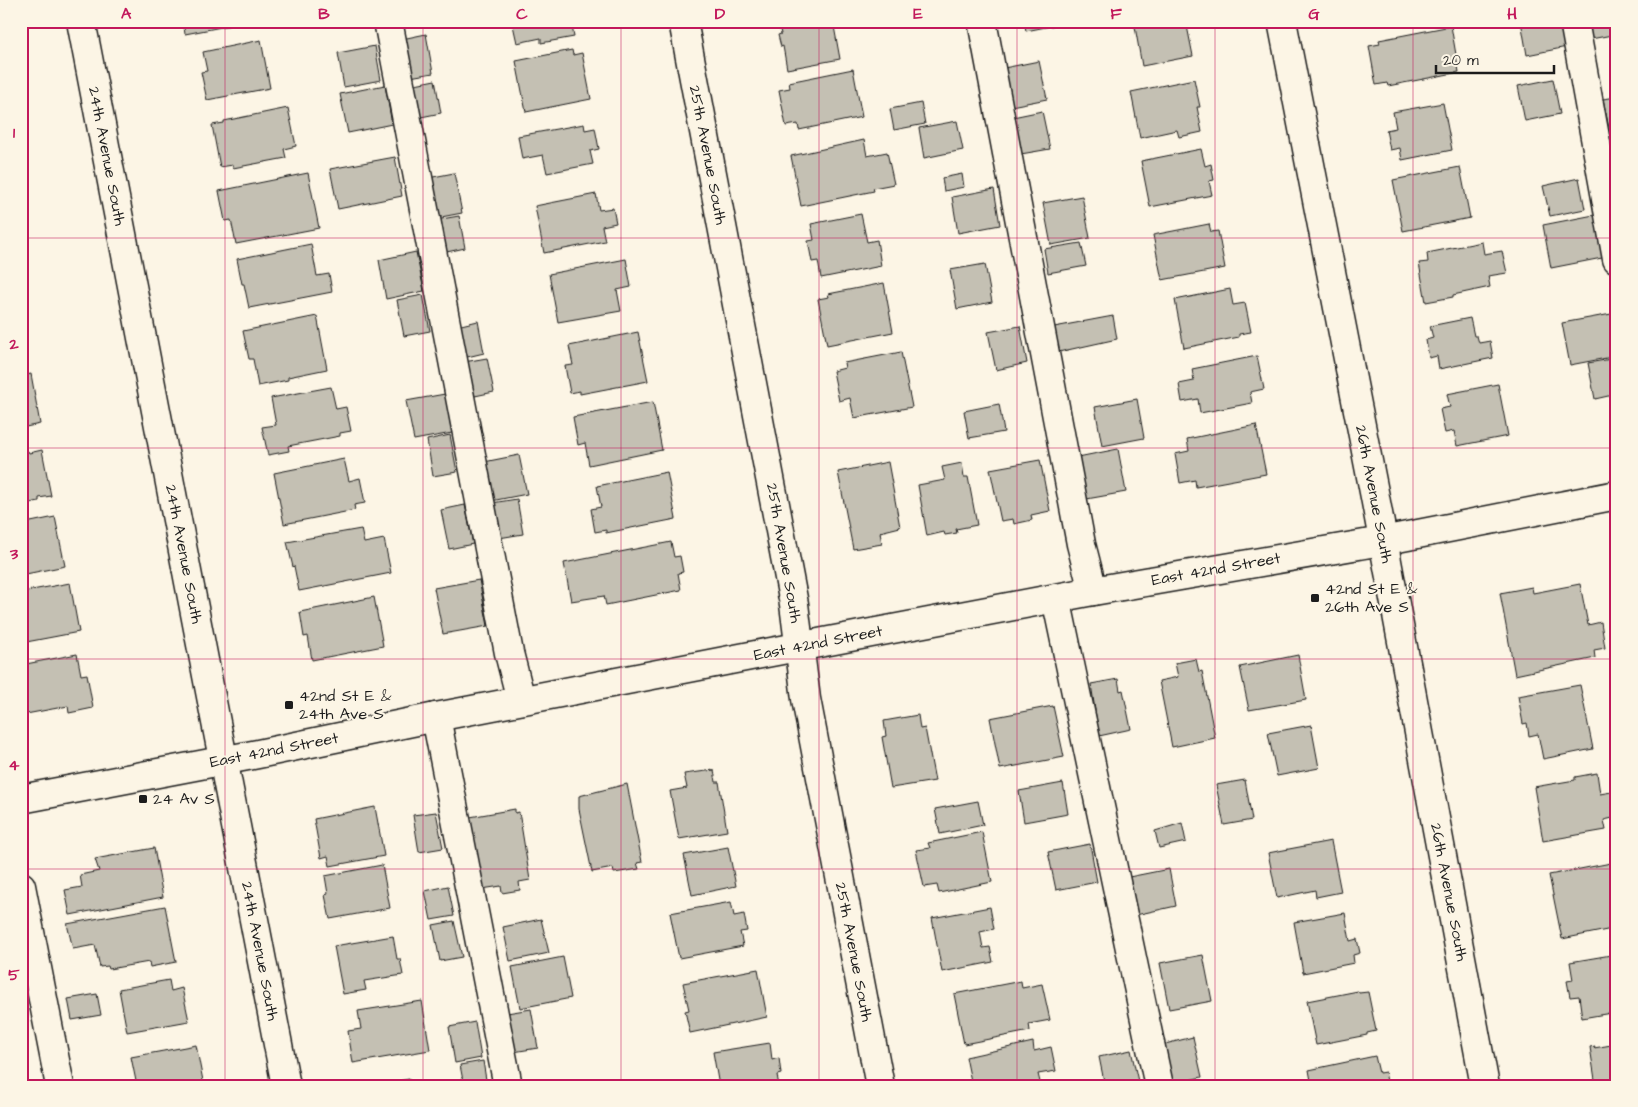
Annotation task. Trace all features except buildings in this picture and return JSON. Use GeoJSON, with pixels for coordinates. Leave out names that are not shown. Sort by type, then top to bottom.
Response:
{"type":"FeatureCollection","features":[{"type":"Feature","properties":{"kind":"street","name":"24th Avenue South"},"geometry":{"type":"LineString","coordinates":[[81,21],[286,1086]]}},
{"type":"Feature","properties":{"kind":"street"},"geometry":{"type":"LineString","coordinates":[[388,21],[508,654],[521,700]]}},
{"type":"Feature","properties":{"kind":"street","name":"25th Avenue South"},"geometry":{"type":"LineString","coordinates":[[683,21],[794,604],[806,699],[880,1086]]}},
{"type":"Feature","properties":{"kind":"street"},"geometry":{"type":"LineString","coordinates":[[982,21],[1092,591]]}},
{"type":"Feature","properties":{"kind":"street","name":"26th Avenue South"},"geometry":{"type":"LineString","coordinates":[[1282,21],[1375,497],[1485,1086]]}},
{"type":"Feature","properties":{"kind":"street"},"geometry":{"type":"LineString","coordinates":[[1574,21],[1617,259]]}},
{"type":"Feature","properties":{"kind":"street","name":"East 42nd Street"},"geometry":{"type":"LineString","coordinates":[[21,799],[521,700],[1092,591],[1382,541],[1617,495]]}},
{"type":"Feature","properties":{"kind":"street"},"geometry":{"type":"LineString","coordinates":[[1056,598],[1159,1086]]}},
{"type":"Feature","properties":{"kind":"street"},"geometry":{"type":"LineString","coordinates":[[436,717],[508,1086]]}},
{"type":"Feature","properties":{"kind":"street"},"geometry":{"type":"LineString","coordinates":[[21,886],[60,1086]]}},
{"type":"Feature","properties":{"kind":"place","name":"42nd St E & 26th Ave S"},"geometry":{"type":"Point","coordinates":[1315,598]}},
{"type":"Feature","properties":{"kind":"place","name":"42nd St E & 24th Ave S"},"geometry":{"type":"Point","coordinates":[289,705]}},
{"type":"Feature","properties":{"kind":"place","name":"24 Av S"},"geometry":{"type":"Point","coordinates":[143,799]}}]}
